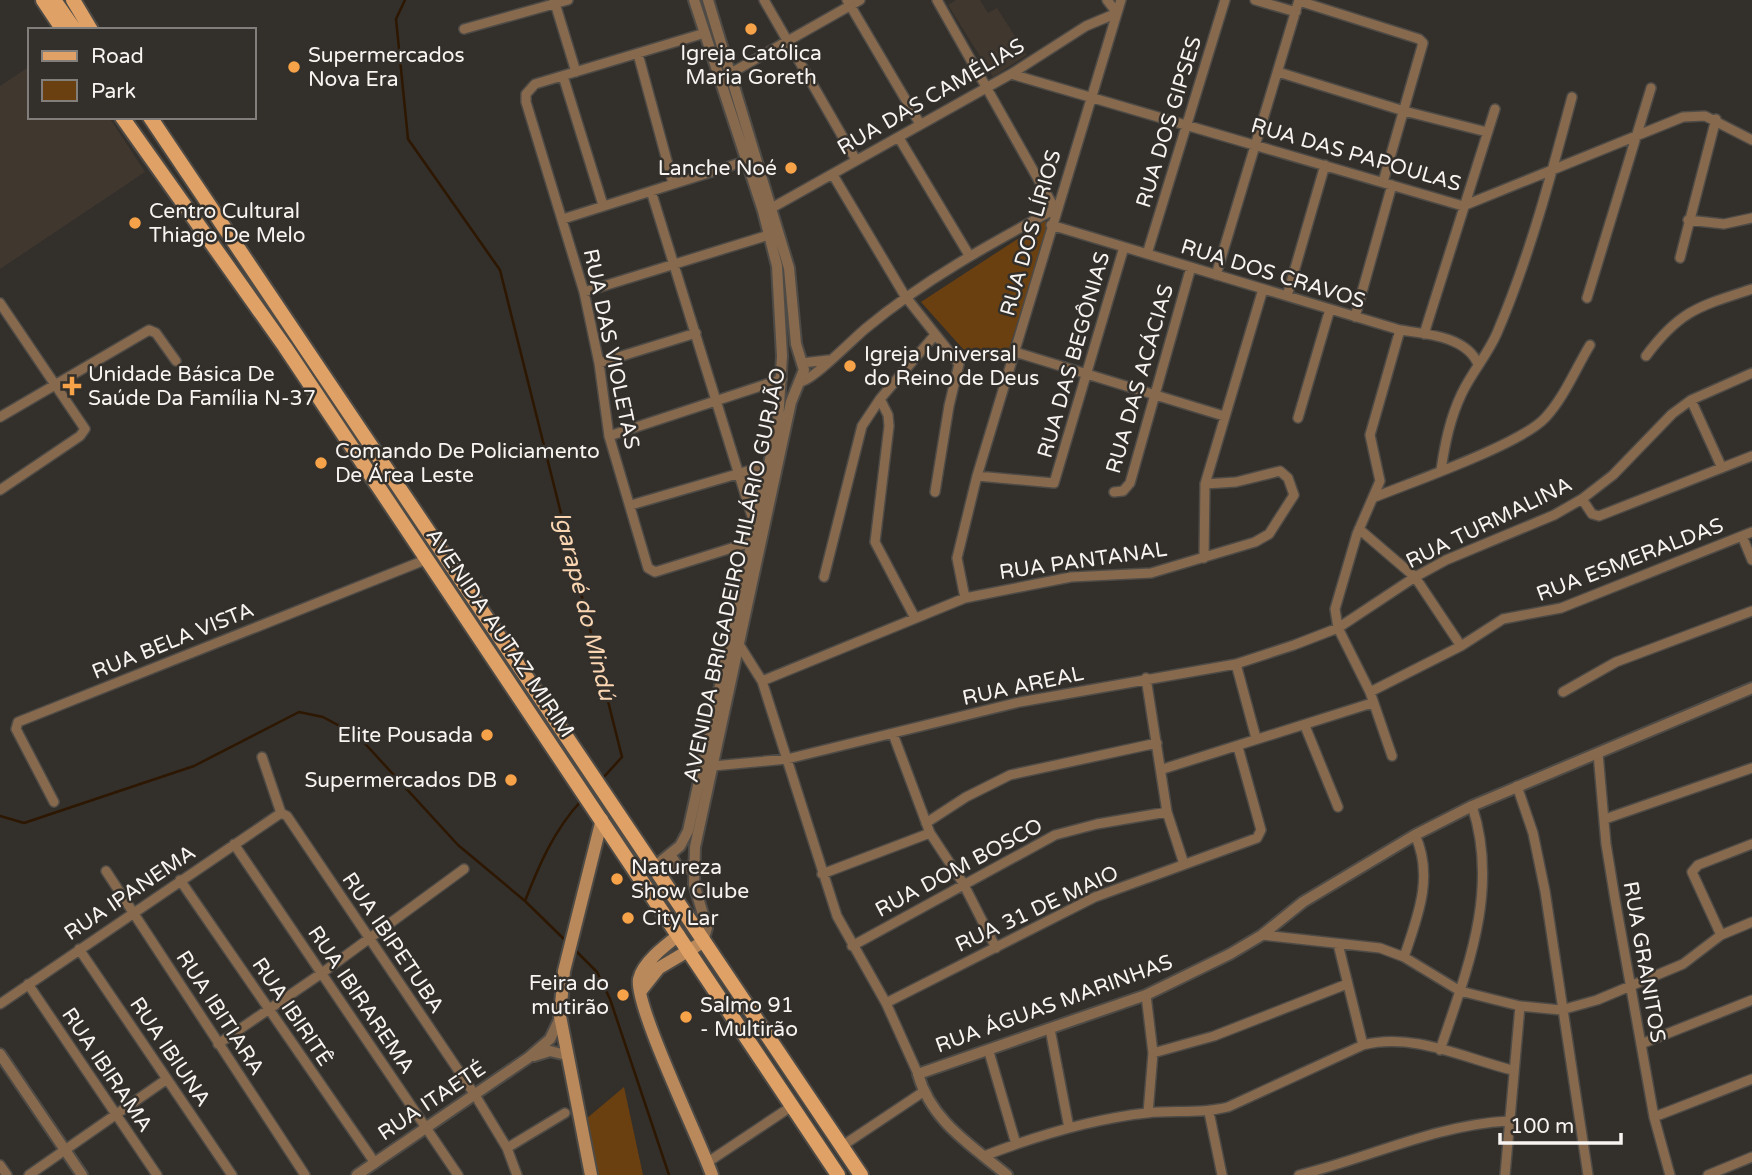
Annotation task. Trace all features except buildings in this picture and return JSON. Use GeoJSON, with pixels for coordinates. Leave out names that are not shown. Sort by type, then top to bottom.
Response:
{"type":"FeatureCollection","features":[{"type":"Feature","properties":{"kind":"main road"},"geometry":{"type":"LineString","coordinates":[[43,0],[62,28]]}},
{"type":"Feature","properties":{"kind":"main road"},"geometry":{"type":"LineString","coordinates":[[54,0],[74,28]]}},
{"type":"Feature","properties":{"kind":"main road"},"geometry":{"type":"LineString","coordinates":[[73,0],[90,28]]}},
{"type":"Feature","properties":{"kind":"main road"},"geometry":{"type":"LineString","coordinates":[[84,0],[100,28]]}},
{"type":"Feature","properties":{"kind":"main road","name":"AVENIDA AUTAZ MIRIM"},"geometry":{"type":"LineString","coordinates":[[123,119],[285,346],[425,560],[838,1175]]}},
{"type":"Feature","properties":{"kind":"main road"},"geometry":{"type":"LineString","coordinates":[[133,119],[145,138],[151,158]]}},
{"type":"Feature","properties":{"kind":"main road","name":"AVENIDA AUTAZ MIRIM"},"geometry":{"type":"LineString","coordinates":[[151,119],[860,1175]]}},
{"type":"Feature","properties":{"kind":"main road"},"geometry":{"type":"LineString","coordinates":[[591,1175],[560,1016],[564,971],[602,820]]}},
{"type":"Feature","properties":{"kind":"main road"},"geometry":{"type":"LineString","coordinates":[[679,935],[645,966],[640,976],[640,992],[646,1014],[710,1169]]}},
{"type":"Feature","properties":{"kind":"main road"},"geometry":{"type":"LineString","coordinates":[[640,992],[659,968],[703,942]]}},
{"type":"Feature","properties":{"kind":"street"},"geometry":{"type":"LineString","coordinates":[[464,29],[568,0]]}},
{"type":"Feature","properties":{"kind":"street","name":"AVENIDA BRIGADEIRO HILÁRIO GURJÃO"},"geometry":{"type":"LineString","coordinates":[[694,0],[746,161],[768,210],[789,268],[796,344],[803,374],[791,402],[693,864],[694,884],[707,928],[703,942]]}},
{"type":"Feature","properties":{"kind":"street","name":"AVENIDA BRIGADEIRO HILÁRIO GURJÃO"},"geometry":{"type":"LineString","coordinates":[[654,867],[671,856],[688,831],[778,423],[782,379],[780,297],[769,235],[768,210],[708,0]]}},
{"type":"Feature","properties":{"kind":"street"},"geometry":{"type":"LineString","coordinates":[[764,0],[856,160]]}},
{"type":"Feature","properties":{"kind":"street"},"geometry":{"type":"LineString","coordinates":[[731,73],[788,42],[848,3],[860,0]]}},
{"type":"Feature","properties":{"kind":"street"},"geometry":{"type":"LineString","coordinates":[[609,436],[782,379],[789,383],[806,381],[905,296],[969,255],[1055,209],[937,0]]}},
{"type":"Feature","properties":{"kind":"street"},"geometry":{"type":"LineString","coordinates":[[1107,0],[1117,13]]}},
{"type":"Feature","properties":{"kind":"street","name":"RUA DOS LÍRIOS"},"geometry":{"type":"LineString","coordinates":[[965,598],[957,558],[976,476],[1015,352],[1055,209],[1121,0]]}},
{"type":"Feature","properties":{"kind":"street","name":"RUA DOS GIPSES"},"geometry":{"type":"LineString","coordinates":[[1147,254],[1225,0]]}},
{"type":"Feature","properties":{"kind":"street"},"geometry":{"type":"LineString","coordinates":[[1255,0],[1296,12]]}},
{"type":"Feature","properties":{"kind":"street"},"geometry":{"type":"LineString","coordinates":[[1216,275],[1299,1],[1422,41],[1423,47],[1404,111],[1355,317]]}},
{"type":"Feature","properties":{"kind":"street"},"geometry":{"type":"LineString","coordinates":[[554,2],[576,72]]}},
{"type":"Feature","properties":{"kind":"street"},"geometry":{"type":"LineString","coordinates":[[848,3],[920,124]]}},
{"type":"Feature","properties":{"kind":"street","name":"RUA DAS CAMÉLIAS"},"geometry":{"type":"LineString","coordinates":[[768,210],[1011,74],[1086,26],[1117,13]]}},
{"type":"Feature","properties":{"kind":"street"},"geometry":{"type":"LineString","coordinates":[[603,205],[563,76],[705,33]]}},
{"type":"Feature","properties":{"kind":"street"},"geometry":{"type":"LineString","coordinates":[[638,54],[673,183]]}},
{"type":"Feature","properties":{"kind":"street"},"geometry":{"type":"LineString","coordinates":[[1278,72],[1404,111],[1487,132]]}},
{"type":"Feature","properties":{"kind":"street","name":"RUA DAS PAPOULAS"},"geometry":{"type":"LineString","coordinates":[[1011,74],[1463,206],[1683,117],[1705,116],[1716,120]]}},
{"type":"Feature","properties":{"kind":"street","name":"RUA DAS VIOLETAS"},"geometry":{"type":"LineString","coordinates":[[563,76],[539,83],[530,89],[526,102],[584,292],[599,363],[609,436],[648,568],[652,572],[751,542]]}},
{"type":"Feature","properties":{"kind":"street"},"geometry":{"type":"LineString","coordinates":[[1587,298],[1651,88]]}},
{"type":"Feature","properties":{"kind":"street"},"geometry":{"type":"LineString","coordinates":[[1441,470],[1451,419],[1496,335],[1553,169],[1572,97]]}},
{"type":"Feature","properties":{"kind":"street"},"geometry":{"type":"LineString","coordinates":[[1424,334],[1495,108]]}},
{"type":"Feature","properties":{"kind":"street"},"geometry":{"type":"LineString","coordinates":[[1680,258],[1716,120],[1752,140]]}},
{"type":"Feature","properties":{"kind":"street"},"geometry":{"type":"LineString","coordinates":[[898,138],[969,255]]}},
{"type":"Feature","properties":{"kind":"street"},"geometry":{"type":"LineString","coordinates":[[563,219],[746,161]]}},
{"type":"Feature","properties":{"kind":"street"},"geometry":{"type":"LineString","coordinates":[[1287,296],[1325,165]]}},
{"type":"Feature","properties":{"kind":"street"},"geometry":{"type":"LineString","coordinates":[[834,174],[905,296],[934,336],[956,358],[960,370],[948,406],[935,492]]}},
{"type":"Feature","properties":{"kind":"street"},"geometry":{"type":"LineString","coordinates":[[652,191],[754,523]]}},
{"type":"Feature","properties":{"kind":"street"},"geometry":{"type":"LineString","coordinates":[[1688,220],[1724,224],[1752,218]]}},
{"type":"Feature","properties":{"kind":"street","name":"RUA DOS CRAVOS"},"geometry":{"type":"LineString","coordinates":[[1051,225],[1355,317],[1424,334],[1466,348],[1478,365]]}},
{"type":"Feature","properties":{"kind":"street"},"geometry":{"type":"LineString","coordinates":[[584,292],[769,235]]}},
{"type":"Feature","properties":{"kind":"street","name":"RUA DAS BEGÔNIAS"},"geometry":{"type":"LineString","coordinates":[[976,476],[1054,483],[1124,247]]}},
{"type":"Feature","properties":{"kind":"street","name":"RUA DAS ACÁCIAS"},"geometry":{"type":"LineString","coordinates":[[1114,492],[1124,491],[1130,483],[1191,267]]}},
{"type":"Feature","properties":{"kind":"street"},"geometry":{"type":"LineString","coordinates":[[1204,558],[1205,484],[1263,289]]}},
{"type":"Feature","properties":{"kind":"street"},"geometry":{"type":"LineString","coordinates":[[1646,356],[1678,319],[1691,310],[1752,289]]}},
{"type":"Feature","properties":{"kind":"street"},"geometry":{"type":"LineString","coordinates":[[0,303],[85,429],[80,436],[0,490]]}},
{"type":"Feature","properties":{"kind":"street"},"geometry":{"type":"LineString","coordinates":[[1298,418],[1330,309]]}},
{"type":"Feature","properties":{"kind":"street"},"geometry":{"type":"LineString","coordinates":[[1,414],[149,330],[156,333],[176,361]]}},
{"type":"Feature","properties":{"kind":"street"},"geometry":{"type":"LineString","coordinates":[[1392,756],[1370,692],[1338,628],[1335,609],[1359,528],[1375,497],[1381,475],[1370,446],[1370,435],[1400,330]]}},
{"type":"Feature","properties":{"kind":"street"},"geometry":{"type":"LineString","coordinates":[[599,363],[696,333]]}},
{"type":"Feature","properties":{"kind":"street"},"geometry":{"type":"LineString","coordinates":[[824,577],[859,435],[867,416],[934,336]]}},
{"type":"Feature","properties":{"kind":"street"},"geometry":{"type":"LineString","coordinates":[[1375,497],[1441,470],[1540,423],[1555,404],[1590,345]]}},
{"type":"Feature","properties":{"kind":"street"},"geometry":{"type":"LineString","coordinates":[[1015,352],[1224,416]]}},
{"type":"Feature","properties":{"kind":"street"},"geometry":{"type":"LineString","coordinates":[[782,366],[792,360],[828,360]]}},
{"type":"Feature","properties":{"kind":"street","name":"RUA TURMALINA"},"geometry":{"type":"LineString","coordinates":[[1338,628],[1415,577],[1583,499],[1613,475],[1656,429],[1691,400],[1752,373]]}},
{"type":"Feature","properties":{"kind":"street"},"geometry":{"type":"LineString","coordinates":[[880,399],[888,415],[889,426],[875,528],[878,551],[915,618]]}},
{"type":"Feature","properties":{"kind":"street"},"geometry":{"type":"LineString","coordinates":[[1691,400],[1722,468]]}},
{"type":"Feature","properties":{"kind":"street"},"geometry":{"type":"LineString","coordinates":[[1583,499],[1592,514],[1599,516],[1752,456]]}},
{"type":"Feature","properties":{"kind":"street"},"geometry":{"type":"LineString","coordinates":[[631,505],[768,465]]}},
{"type":"Feature","properties":{"kind":"street","name":"RUA PANTANAL"},"geometry":{"type":"LineString","coordinates":[[762,681],[965,598],[1071,577],[1151,573],[1264,538],[1294,495],[1288,478],[1280,471],[1236,482],[1205,484]]}},
{"type":"Feature","properties":{"kind":"street"},"geometry":{"type":"LineString","coordinates":[[1359,528],[1415,577],[1461,646]]}},
{"type":"Feature","properties":{"kind":"street","name":"RUA ESMERALDAS"},"geometry":{"type":"LineString","coordinates":[[1370,692],[1461,646],[1511,616],[1561,608],[1752,532]]}},
{"type":"Feature","properties":{"kind":"street"},"geometry":{"type":"LineString","coordinates":[[1742,536],[1752,561]]}},
{"type":"Feature","properties":{"kind":"street","name":"RUA BELA VISTA"},"geometry":{"type":"LineString","coordinates":[[54,802],[43,776],[16,729],[18,722],[425,560]]}},
{"type":"Feature","properties":{"kind":"street"},"geometry":{"type":"LineString","coordinates":[[1563,692],[1616,662],[1752,611]]}},
{"type":"Feature","properties":{"kind":"street","name":"RUA AREAL"},"geometry":{"type":"LineString","coordinates":[[713,766],[787,759],[1020,702],[1236,664],[1338,628]]}},
{"type":"Feature","properties":{"kind":"street"},"geometry":{"type":"LineString","coordinates":[[740,646],[762,681],[822,874],[852,946],[886,1003],[918,1074],[923,1092],[940,1118],[1007,1175]]}},
{"type":"Feature","properties":{"kind":"street"},"geometry":{"type":"LineString","coordinates":[[1236,664],[1256,738]]}},
{"type":"Feature","properties":{"kind":"street"},"geometry":{"type":"LineString","coordinates":[[1146,678],[1163,769],[1167,812],[1184,864]]}},
{"type":"Feature","properties":{"kind":"street"},"geometry":{"type":"LineString","coordinates":[[1598,752],[1752,688]]}},
{"type":"Feature","properties":{"kind":"street"},"geometry":{"type":"LineString","coordinates":[[1163,769],[1372,704]]}},
{"type":"Feature","properties":{"kind":"street"},"geometry":{"type":"LineString","coordinates":[[1306,726],[1338,807]]}},
{"type":"Feature","properties":{"kind":"street"},"geometry":{"type":"LineString","coordinates":[[892,734],[928,828],[963,883],[996,948]]}},
{"type":"Feature","properties":{"kind":"street"},"geometry":{"type":"LineString","coordinates":[[822,874],[928,828],[966,797],[1010,775],[1157,743]]}},
{"type":"Feature","properties":{"kind":"street","name":"RUA 31 DE MAIO"},"geometry":{"type":"LineString","coordinates":[[886,1003],[1095,897],[1260,836],[1261,830],[1238,747]]}},
{"type":"Feature","properties":{"kind":"street","name":"RUA ÁGUAS MARINHAS"},"geometry":{"type":"LineString","coordinates":[[918,1074],[989,1052],[1146,995],[1200,970],[1262,935],[1303,902],[1415,835],[1472,806],[1598,752]]}},
{"type":"Feature","properties":{"kind":"street","name":"RUA GRANITOS"},"geometry":{"type":"LineString","coordinates":[[1598,752],[1606,844],[1654,1117],[1670,1175]]}},
{"type":"Feature","properties":{"kind":"street"},"geometry":{"type":"LineString","coordinates":[[262,757],[281,813]]}},
{"type":"Feature","properties":{"kind":"street"},"geometry":{"type":"LineString","coordinates":[[1605,819],[1752,768]]}},
{"type":"Feature","properties":{"kind":"street"},"geometry":{"type":"LineString","coordinates":[[1517,786],[1541,870],[1588,1175]]}},
{"type":"Feature","properties":{"kind":"street"},"geometry":{"type":"LineString","coordinates":[[1440,1050],[1480,921],[1484,881],[1480,831],[1472,806]]}},
{"type":"Feature","properties":{"kind":"street","name":"RUA DOM BOSCO"},"geometry":{"type":"LineString","coordinates":[[852,946],[1055,835],[1167,812]]}},
{"type":"Feature","properties":{"kind":"street","name":"RUA IPANEMA"},"geometry":{"type":"LineString","coordinates":[[0,1004],[281,813]]}},
{"type":"Feature","properties":{"kind":"street","name":"RUA IBIPETUBA"},"geometry":{"type":"LineString","coordinates":[[281,813],[287,816],[475,1095],[507,1148],[517,1175]]}},
{"type":"Feature","properties":{"kind":"street"},"geometry":{"type":"LineString","coordinates":[[1404,957],[1422,901],[1424,880],[1425,864],[1415,835]]}},
{"type":"Feature","properties":{"kind":"street","name":"RUA IBIRAREMA"},"geometry":{"type":"LineString","coordinates":[[234,844],[458,1175]]}},
{"type":"Feature","properties":{"kind":"street"},"geometry":{"type":"LineString","coordinates":[[1721,935],[1693,878],[1694,869],[1752,844]]}},
{"type":"Feature","properties":{"kind":"street"},"geometry":{"type":"LineString","coordinates":[[671,856],[678,867],[688,868],[693,864]]}},
{"type":"Feature","properties":{"kind":"street"},"geometry":{"type":"LineString","coordinates":[[218,1044],[322,973],[464,869]]}},
{"type":"Feature","properties":{"kind":"street","name":"RUA IBITIARA"},"geometry":{"type":"LineString","coordinates":[[106,871],[305,1175]]}},
{"type":"Feature","properties":{"kind":"street","name":"RUA IBIRITÊ"},"geometry":{"type":"LineString","coordinates":[[180,880],[375,1163]]}},
{"type":"Feature","properties":{"kind":"street"},"geometry":{"type":"LineString","coordinates":[[1262,935],[1380,948],[1404,957],[1460,991],[1520,1006],[1561,1010],[1632,986],[1692,960],[1721,935],[1752,922]]}},
{"type":"Feature","properties":{"kind":"street"},"geometry":{"type":"LineString","coordinates":[[1338,944],[1363,1045]]}},
{"type":"Feature","properties":{"kind":"street","name":"RUA IBIUNA"},"geometry":{"type":"LineString","coordinates":[[79,949],[232,1175]]}},
{"type":"Feature","properties":{"kind":"street","name":"RUA IBIRAMA"},"geometry":{"type":"LineString","coordinates":[[28,984],[157,1175]]}},
{"type":"Feature","properties":{"kind":"street"},"geometry":{"type":"LineString","coordinates":[[1153,1053],[1235,1028],[1347,984]]}},
{"type":"Feature","properties":{"kind":"street"},"geometry":{"type":"LineString","coordinates":[[1146,995],[1153,1053],[1148,1113]]}},
{"type":"Feature","properties":{"kind":"street"},"geometry":{"type":"LineString","coordinates":[[1641,1044],[1752,1000]]}},
{"type":"Feature","properties":{"kind":"street"},"geometry":{"type":"LineString","coordinates":[[1505,1175],[1512,1070],[1520,1006]]}},
{"type":"Feature","properties":{"kind":"street","name":"RUA ITAETÉ"},"geometry":{"type":"LineString","coordinates":[[357,1175],[528,1058],[550,1039],[560,1016]]}},
{"type":"Feature","properties":{"kind":"street"},"geometry":{"type":"LineString","coordinates":[[1050,1029],[1069,1128]]}},
{"type":"Feature","properties":{"kind":"street"},"geometry":{"type":"LineString","coordinates":[[984,1156],[1069,1128],[1148,1113],[1209,1112],[1259,1094],[1363,1045],[1393,1040],[1512,1070]]}},
{"type":"Feature","properties":{"kind":"street","name":"RUA ITAETÉ"},"geometry":{"type":"LineString","coordinates":[[528,1058],[551,1051],[566,1055]]}},
{"type":"Feature","properties":{"kind":"street"},"geometry":{"type":"LineString","coordinates":[[989,1052],[1016,1144]]}},
{"type":"Feature","properties":{"kind":"street"},"geometry":{"type":"LineString","coordinates":[[0,1054],[82,1175]]}},
{"type":"Feature","properties":{"kind":"street"},"geometry":{"type":"LineString","coordinates":[[29,1175],[167,1079]]}},
{"type":"Feature","properties":{"kind":"street"},"geometry":{"type":"LineString","coordinates":[[1654,1117],[1752,1079]]}},
{"type":"Feature","properties":{"kind":"street"},"geometry":{"type":"LineString","coordinates":[[842,1146],[923,1092]]}},
{"type":"Feature","properties":{"kind":"street"},"geometry":{"type":"LineString","coordinates":[[710,1169],[792,1106]]}},
{"type":"Feature","properties":{"kind":"street"},"geometry":{"type":"LineString","coordinates":[[1209,1112],[1222,1175]]}},
{"type":"Feature","properties":{"kind":"street"},"geometry":{"type":"LineString","coordinates":[[507,1148],[565,1113]]}},
{"type":"Feature","properties":{"kind":"street"},"geometry":{"type":"LineString","coordinates":[[1299,1175],[1447,1129],[1475,1123],[1508,1121]]}},
{"type":"Feature","properties":{"kind":"street"},"geometry":{"type":"LineString","coordinates":[[1709,1175],[1752,1157]]}},
{"type":"Feature","properties":{"kind":"street"},"geometry":{"type":"LineString","coordinates":[[0,1165],[7,1175]]}},
{"type":"Feature","properties":{"kind":"shaded area"},"geometry":{"type":"Polygon","coordinates":[[[956,0],[980,0],[988,13],[997,8],[1027,55],[993,77],[948,5],[956,0]]]}},
{"type":"Feature","properties":{"kind":"shaded area"},"geometry":{"type":"Polygon","coordinates":[[[28,67],[28,119],[110,119],[145,172],[0,269],[0,86],[28,67]]]}},
{"type":"Feature","properties":{"kind":"green space"},"geometry":{"type":"Polygon","coordinates":[[[1045,221],[1049,225],[1005,361],[963,349],[921,302],[1045,221]]]}},
{"type":"Feature","properties":{"kind":"green space"},"geometry":{"type":"Polygon","coordinates":[[[624,1087],[643,1175],[598,1175],[586,1119],[624,1087]]]}},
{"type":"Feature","properties":{"kind":"waterway","name":"Igarapé do Mindú"},"geometry":{"type":"LineString","coordinates":[[405,0],[396,19],[408,139],[500,270],[622,757],[602,779]]}},
{"type":"Feature","properties":{"kind":"waterway"},"geometry":{"type":"LineString","coordinates":[[0,816],[24,823],[194,766],[299,712],[323,717],[358,736],[458,845],[525,901]]}},
{"type":"Feature","properties":{"kind":"waterway","name":"Igarapé do Mindú"},"geometry":{"type":"LineString","coordinates":[[568,943],[525,901],[555,836],[581,801]]}},
{"type":"Feature","properties":{"kind":"waterway","name":"Igarapé do Mindú"},"geometry":{"type":"LineString","coordinates":[[575,950],[597,972],[610,999],[669,1175]]}},
{"type":"Feature","properties":{"kind":"place","name":"Igreja Católica Maria Goreth"},"geometry":{"type":"Point","coordinates":[751,29]}},
{"type":"Feature","properties":{"kind":"place","name":"Supermercados Nova Era"},"geometry":{"type":"Point","coordinates":[294,67]}},
{"type":"Feature","properties":{"kind":"place","name":"Lanche Noé"},"geometry":{"type":"Point","coordinates":[791,168]}},
{"type":"Feature","properties":{"kind":"place","name":"Centro Cultural Thiago De Melo"},"geometry":{"type":"Point","coordinates":[135,223]}},
{"type":"Feature","properties":{"kind":"place","name":"Igreja Universal do Reino de Deus"},"geometry":{"type":"Point","coordinates":[850,366]}},
{"type":"Feature","properties":{"kind":"place","name":"Unidade Básica De Saúde Da Família N-37"},"geometry":{"type":"Point","coordinates":[72,386]}},
{"type":"Feature","properties":{"kind":"place","name":"Comando De Policiamento De Área Leste"},"geometry":{"type":"Point","coordinates":[321,463]}},
{"type":"Feature","properties":{"kind":"place","name":"Elite Pousada"},"geometry":{"type":"Point","coordinates":[487,735]}},
{"type":"Feature","properties":{"kind":"place","name":"Supermercados DB"},"geometry":{"type":"Point","coordinates":[511,780]}},
{"type":"Feature","properties":{"kind":"place","name":"Natureza Show Clube"},"geometry":{"type":"Point","coordinates":[617,879]}},
{"type":"Feature","properties":{"kind":"place","name":"City Lar"},"geometry":{"type":"Point","coordinates":[628,918]}},
{"type":"Feature","properties":{"kind":"place","name":"Feira do mutirão"},"geometry":{"type":"Point","coordinates":[623,995]}},
{"type":"Feature","properties":{"kind":"place","name":"Salmo 91 - Multirão"},"geometry":{"type":"Point","coordinates":[686,1017]}}]}
